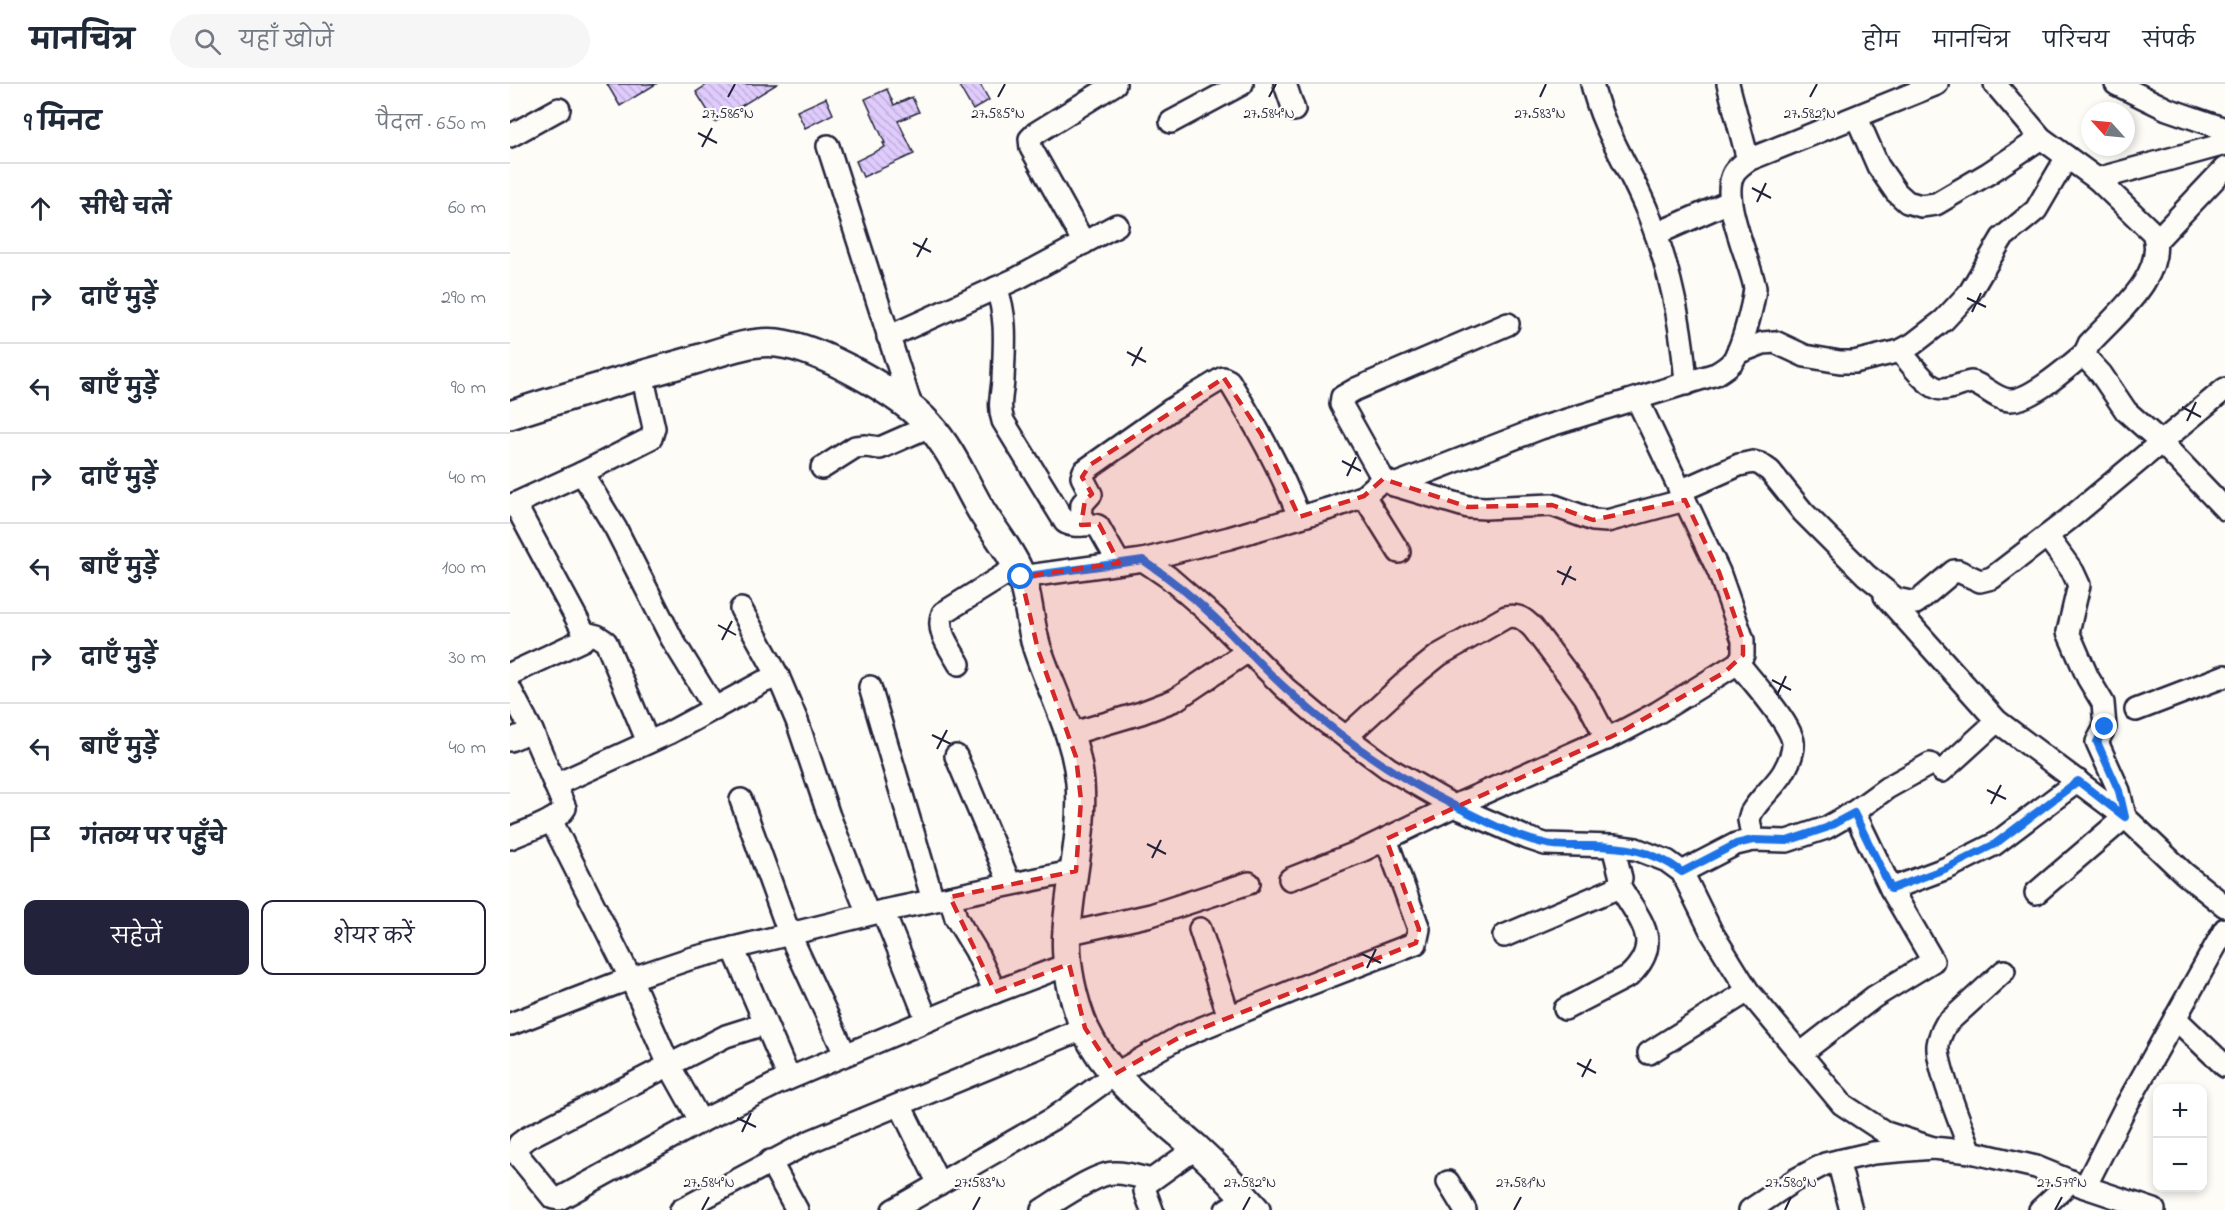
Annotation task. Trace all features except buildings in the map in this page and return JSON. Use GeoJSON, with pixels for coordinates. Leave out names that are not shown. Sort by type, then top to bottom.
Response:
{"type":"FeatureCollection","features":[{"type":"Feature","properties":{"kind":"main road"},"geometry":{"type":"LineString","coordinates":[[510,415],[586,390],[754,344],[774,342],[798,347],[829,358],[921,418],[947,449],[1019,572],[1038,650],[1070,734],[1079,777],[1081,800],[1076,870],[1066,933],[1072,984],[1085,1028],[1096,1050],[1115,1074],[1196,1148],[1243,1206]]}},
{"type":"Feature","properties":{"kind":"street"},"geometry":{"type":"LineString","coordinates":[[1084,243],[1031,148],[1030,139],[1115,84]]}},
{"type":"Feature","properties":{"kind":"street"},"geometry":{"type":"LineString","coordinates":[[1171,122],[1242,84]]}},
{"type":"Feature","properties":{"kind":"street"},"geometry":{"type":"LineString","coordinates":[[1285,84],[1294,110]]}},
{"type":"Feature","properties":{"kind":"street"},"geometry":{"type":"LineString","coordinates":[[1592,84],[1600,112],[1656,234],[1673,289],[1683,338],[1686,384]]}},
{"type":"Feature","properties":{"kind":"street"},"geometry":{"type":"LineString","coordinates":[[1728,84],[1748,160]]}},
{"type":"Feature","properties":{"kind":"street"},"geometry":{"type":"LineString","coordinates":[[960,664],[943,635],[940,623],[943,613],[1019,572],[1143,560],[1229,538],[1364,496],[1388,482],[1541,428],[1716,374],[1731,364],[1737,353],[1755,288],[1730,202],[1732,175],[1748,160],[1937,84]]}},
{"type":"Feature","properties":{"kind":"street"},"geometry":{"type":"LineString","coordinates":[[1899,351],[1936,389],[1944,390],[1971,382],[2008,400],[2020,399],[2085,353],[2089,344],[2143,285],[2151,271],[2156,241],[2153,233],[2097,179],[2041,138],[2001,94],[1995,84]]}},
{"type":"Feature","properties":{"kind":"street"},"geometry":{"type":"LineString","coordinates":[[2116,84],[2167,109],[2225,129]]}},
{"type":"Feature","properties":{"kind":"street"},"geometry":{"type":"LineString","coordinates":[[510,136],[559,109]]}},
{"type":"Feature","properties":{"kind":"street"},"geometry":{"type":"LineString","coordinates":[[1857,118],[1878,166],[1896,192],[1907,202],[1921,206],[1936,204],[1989,173],[2041,138]]}},
{"type":"Feature","properties":{"kind":"street"},"geometry":{"type":"LineString","coordinates":[[2097,179],[2225,144]]}},
{"type":"Feature","properties":{"kind":"street"},"geometry":{"type":"LineString","coordinates":[[822,468],[855,447],[880,448],[921,418],[888,337],[828,146]]}},
{"type":"Feature","properties":{"kind":"street"},"geometry":{"type":"LineString","coordinates":[[1737,353],[1768,341],[1783,344],[1805,356],[1854,362],[1899,351],[1925,336],[1970,292],[2002,238],[2036,210],[2067,157]]}},
{"type":"Feature","properties":{"kind":"street"},"geometry":{"type":"LineString","coordinates":[[2156,241],[2225,168]]}},
{"type":"Feature","properties":{"kind":"street"},"geometry":{"type":"LineString","coordinates":[[1656,234],[1730,202]]}},
{"type":"Feature","properties":{"kind":"street"},"geometry":{"type":"LineString","coordinates":[[888,337],[996,288],[1117,225]]}},
{"type":"Feature","properties":{"kind":"street"},"geometry":{"type":"LineString","coordinates":[[996,288],[1004,312],[1000,413],[1065,522],[1070,526],[1093,524],[1100,527],[1119,563]]}},
{"type":"Feature","properties":{"kind":"street"},"geometry":{"type":"LineString","coordinates":[[1508,324],[1342,397],[1341,404],[1388,482],[1468,507],[1552,505],[1593,520],[1607,521],[1683,495],[1739,465],[1753,462],[1761,464],[1770,471],[1803,512],[1866,575],[1997,721],[2125,817],[2185,874],[2225,906]]}},
{"type":"Feature","properties":{"kind":"street"},"geometry":{"type":"LineString","coordinates":[[2085,353],[2126,411],[2161,442],[2225,509]]}},
{"type":"Feature","properties":{"kind":"street"},"geometry":{"type":"LineString","coordinates":[[510,674],[583,640],[585,633],[512,505],[651,438],[654,428],[642,375]]}},
{"type":"Feature","properties":{"kind":"street"},"geometry":{"type":"LineString","coordinates":[[1081,525],[1082,504],[1091,494],[1082,477],[1084,471],[1172,409],[1223,378],[1229,381],[1261,434],[1286,482],[1299,517]]}},
{"type":"Feature","properties":{"kind":"street"},"geometry":{"type":"LineString","coordinates":[[1866,575],[1896,599],[1916,603],[1954,571],[1980,581],[1992,578],[2047,536],[2225,389]]}},
{"type":"Feature","properties":{"kind":"street"},"geometry":{"type":"LineString","coordinates":[[1290,879],[1386,839],[1454,806],[1607,739],[1657,713],[1738,663],[1743,655],[1743,640],[1719,572],[1637,399]]}},
{"type":"Feature","properties":{"kind":"street"},"geometry":{"type":"LineString","coordinates":[[582,473],[616,529],[672,639],[715,709]]}},
{"type":"Feature","properties":{"kind":"street"},"geometry":{"type":"LineString","coordinates":[[1364,496],[1399,552]]}},
{"type":"Feature","properties":{"kind":"street"},"geometry":{"type":"LineString","coordinates":[[2047,536],[2073,572],[2079,585],[2068,632],[2088,678],[2103,703],[2105,727],[2097,742],[2119,791],[2125,817]]}},
{"type":"Feature","properties":{"kind":"street"},"geometry":{"type":"LineString","coordinates":[[1143,560],[1168,577],[1214,617],[1285,688],[1388,768],[1454,806],[1527,838],[1545,844],[1613,846],[1652,854],[1682,872],[1711,931],[1748,991],[1842,1104],[1886,1133],[1933,1148]]}},
{"type":"Feature","properties":{"kind":"street"},"geometry":{"type":"LineString","coordinates":[[741,609],[778,676],[797,721],[829,816],[927,1020]]}},
{"type":"Feature","properties":{"kind":"street"},"geometry":{"type":"LineString","coordinates":[[1346,737],[1438,655],[1506,617],[1514,615],[1524,618],[1533,628],[1586,697],[1607,739]]}},
{"type":"Feature","properties":{"kind":"street"},"geometry":{"type":"LineString","coordinates":[[585,633],[597,636],[606,642],[648,742]]}},
{"type":"Feature","properties":{"kind":"street"},"geometry":{"type":"LineString","coordinates":[[1070,734],[1141,713],[1175,700],[1248,651]]}},
{"type":"Feature","properties":{"kind":"street"},"geometry":{"type":"LineString","coordinates":[[1738,663],[1791,733],[1792,741],[1790,759],[1782,775],[1751,813],[1749,820],[1753,840]]}},
{"type":"Feature","properties":{"kind":"street"},"geometry":{"type":"LineString","coordinates":[[555,785],[648,742],[778,676]]}},
{"type":"Feature","properties":{"kind":"street"},"geometry":{"type":"LineString","coordinates":[[2136,710],[2225,676]]}},
{"type":"Feature","properties":{"kind":"street"},"geometry":{"type":"LineString","coordinates":[[870,687],[941,899],[956,918],[976,951],[995,992]]}},
{"type":"Feature","properties":{"kind":"street"},"geometry":{"type":"LineString","coordinates":[[510,689],[532,732],[565,808],[565,811],[551,820],[510,838]]}},
{"type":"Feature","properties":{"kind":"street"},"geometry":{"type":"LineString","coordinates":[[1682,872],[1736,844],[1753,840],[1787,841],[1826,828],[1854,813],[1887,788],[1936,767],[1997,721]]}},
{"type":"Feature","properties":{"kind":"street"},"geometry":{"type":"LineString","coordinates":[[510,740],[532,732]]}},
{"type":"Feature","properties":{"kind":"street"},"geometry":{"type":"LineString","coordinates":[[956,756],[1010,884]]}},
{"type":"Feature","properties":{"kind":"street"},"geometry":{"type":"LineString","coordinates":[[1891,889],[1947,868],[1995,844],[2078,781]]}},
{"type":"Feature","properties":{"kind":"street"},"geometry":{"type":"LineString","coordinates":[[741,800],[789,933],[845,1054]]}},
{"type":"Feature","properties":{"kind":"street"},"geometry":{"type":"LineString","coordinates":[[1800,1054],[1874,997],[1933,961],[1891,889],[1854,813]]}},
{"type":"Feature","properties":{"kind":"street"},"geometry":{"type":"LineString","coordinates":[[2036,893],[2125,817]]}},
{"type":"Feature","properties":{"kind":"street"},"geometry":{"type":"LineString","coordinates":[[551,820],[631,980],[669,1065],[701,1122]]}},
{"type":"Feature","properties":{"kind":"street"},"geometry":{"type":"LineString","coordinates":[[893,1210],[1054,1118],[1115,1074],[1180,1037],[1416,943],[1419,929],[1386,839]]}},
{"type":"Feature","properties":{"kind":"street"},"geometry":{"type":"LineString","coordinates":[[1565,1009],[1629,976],[1638,968],[1648,952],[1645,930],[1619,885],[1621,878],[1613,846]]}},
{"type":"Feature","properties":{"kind":"street"},"geometry":{"type":"LineString","coordinates":[[511,1023],[689,959],[876,912],[1076,870]]}},
{"type":"Feature","properties":{"kind":"street"},"geometry":{"type":"LineString","coordinates":[[1066,933],[1151,915],[1249,883]]}},
{"type":"Feature","properties":{"kind":"street"},"geometry":{"type":"LineString","coordinates":[[1504,936],[1619,885]]}},
{"type":"Feature","properties":{"kind":"street"},"geometry":{"type":"LineString","coordinates":[[1200,929],[1229,1017]]}},
{"type":"Feature","properties":{"kind":"street"},"geometry":{"type":"LineString","coordinates":[[2040,1210],[2078,1184],[2225,929]]}},
{"type":"Feature","properties":{"kind":"street"},"geometry":{"type":"LineString","coordinates":[[733,948],[789,1078]]}},
{"type":"Feature","properties":{"kind":"street"},"geometry":{"type":"LineString","coordinates":[[764,1024],[726,1036],[527,1138],[517,1146],[517,1154],[553,1198],[559,1199],[701,1122],[789,1078],[995,992],[1069,964]]}},
{"type":"Feature","properties":{"kind":"street"},"geometry":{"type":"LineString","coordinates":[[1971,1152],[1942,1070],[1937,1048],[1940,1034],[1946,1024],[2004,971]]}},
{"type":"Feature","properties":{"kind":"street"},"geometry":{"type":"LineString","coordinates":[[1649,1053],[1748,991]]}},
{"type":"Feature","properties":{"kind":"street"},"geometry":{"type":"LineString","coordinates":[[2175,1018],[2225,1066]]}},
{"type":"Feature","properties":{"kind":"street"},"geometry":{"type":"LineString","coordinates":[[681,1210],[811,1141],[1085,1028]]}},
{"type":"Feature","properties":{"kind":"street"},"geometry":{"type":"LineString","coordinates":[[900,1105],[939,1184]]}},
{"type":"Feature","properties":{"kind":"street"},"geometry":{"type":"LineString","coordinates":[[1152,1210],[1144,1188],[1151,1180],[1196,1148]]}},
{"type":"Feature","properties":{"kind":"street"},"geometry":{"type":"LineString","coordinates":[[1750,1210],[1794,1180],[1826,1164],[1873,1153],[1933,1148],[1971,1152],[2036,1167],[2078,1184],[2111,1203],[2154,1210]]}},
{"type":"Feature","properties":{"kind":"street"},"geometry":{"type":"LineString","coordinates":[[770,1161],[797,1210]]}},
{"type":"Feature","properties":{"kind":"street"},"geometry":{"type":"LineString","coordinates":[[1838,1161],[1851,1210]]}},
{"type":"Feature","properties":{"kind":"street"},"geometry":{"type":"LineString","coordinates":[[1042,1210],[1109,1173],[1151,1180]]}},
{"type":"Feature","properties":{"kind":"street"},"geometry":{"type":"LineString","coordinates":[[1448,1182],[1465,1210]]}},
{"type":"Feature","properties":{"kind":"highlighted area"},"geometry":{"type":"Polygon","coordinates":[[[1224,378],[1261,434],[1299,517],[1364,496],[1383,479],[1468,507],[1552,505],[1593,520],[1685,500],[1719,572],[1743,640],[1743,655],[1725,672],[1621,732],[1386,839],[1419,929],[1416,943],[1180,1037],[1115,1074],[1085,1028],[1069,964],[995,992],[950,897],[1076,871],[1081,800],[1076,757],[1038,650],[1021,577],[1119,563],[1099,524],[1081,525],[1085,500],[1092,494],[1082,477],[1090,465],[1224,378]]]}},
{"type":"Feature","properties":{"kind":"route"},"geometry":{"type":"LineString","coordinates":[[1021,577],[1143,560],[1168,577],[1214,617],[1285,688],[1323,720],[1388,768],[1454,806],[1527,838],[1545,844],[1636,849],[1667,861],[1682,872],[1736,844],[1753,840],[1787,841],[1826,828],[1854,813],[1891,889],[1947,868],[1995,844],[2078,781],[2125,817],[2119,791],[2097,742],[2105,727]]}}]}
